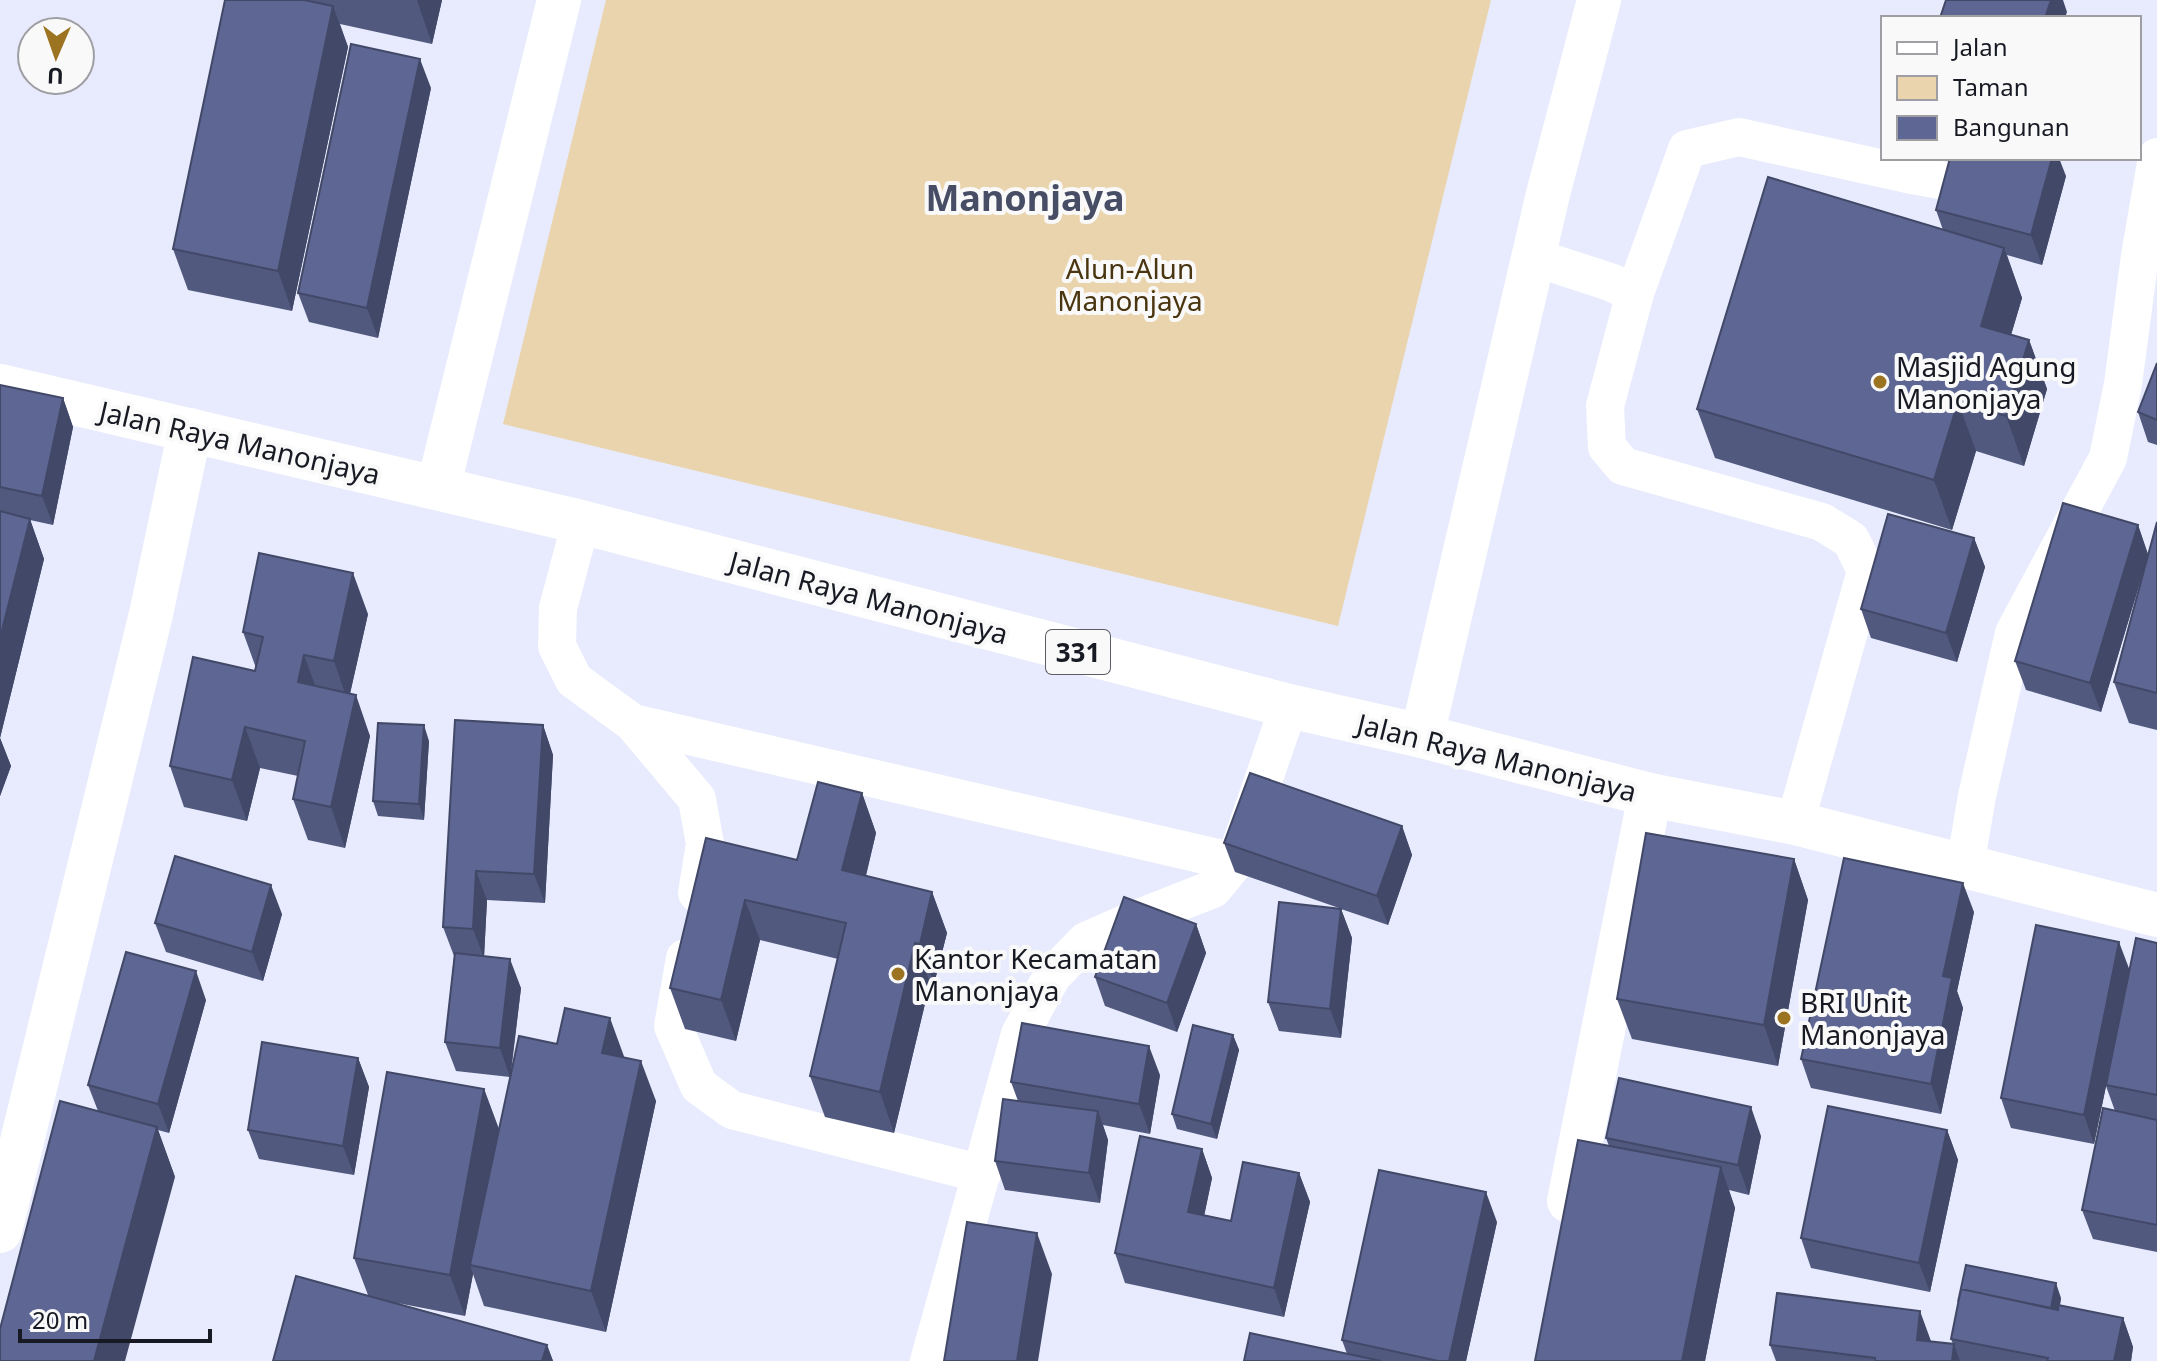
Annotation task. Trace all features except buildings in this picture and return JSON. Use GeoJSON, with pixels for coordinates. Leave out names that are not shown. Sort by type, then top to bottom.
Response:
{"type":"FeatureCollection","features":[{"type":"Feature","properties":{"kind":"street"},"geometry":{"type":"LineString","coordinates":[[438,488],[559,0]]}},
{"type":"Feature","properties":{"kind":"street"},"geometry":{"type":"LineString","coordinates":[[1422,736],[1533,257],[1599,0]]}},
{"type":"Feature","properties":{"kind":"street","name":"Jalan Raya Manonjaya"},"geometry":{"type":"LineString","coordinates":[[0,386],[581,522],[1289,706],[1422,736],[1650,795],[1795,823],[2157,915]]}},
{"type":"Feature","properties":{"kind":"street"},"geometry":{"type":"LineString","coordinates":[[0,1231],[151,614],[190,430]]}},
{"type":"Feature","properties":{"kind":"street"},"geometry":{"type":"LineString","coordinates":[[1561,1239],[1650,795]]}},
{"type":"Feature","properties":{"kind":"lane"},"geometry":{"type":"LineString","coordinates":[[1795,823],[1866,571],[1851,540],[1822,522],[1623,466],[1607,447],[1605,406],[1635,293],[1687,149],[1739,137],[1909,166],[1951,182]]}},
{"type":"Feature","properties":{"kind":"lane"},"geometry":{"type":"LineString","coordinates":[[1965,866],[1977,796],[2014,633],[2108,458],[2123,384],[2157,157]]}},
{"type":"Feature","properties":{"kind":"lane"},"geometry":{"type":"LineString","coordinates":[[1533,257],[1635,293]]}},
{"type":"Feature","properties":{"kind":"lane"},"geometry":{"type":"LineString","coordinates":[[581,522],[558,608],[557,646],[574,680],[633,723],[697,799],[705,844],[673,1026],[699,1086],[732,1110],[982,1174]]}},
{"type":"Feature","properties":{"kind":"lane"},"geometry":{"type":"LineString","coordinates":[[929,1361],[1020,1034],[1052,976],[1086,941],[1213,889],[1235,862],[1289,706]]}},
{"type":"Feature","properties":{"kind":"lane"},"geometry":{"type":"LineString","coordinates":[[633,723],[1235,862]]}},
{"type":"Feature","properties":{"kind":"green space","name":"Alun-Alun Manonjaya"},"geometry":{"type":"Polygon","coordinates":[[[606,0],[1491,0],[1338,626],[503,424],[606,0]]]}},
{"type":"Feature","properties":{"kind":"place","name":"Masjid Agung Manonjaya"},"geometry":{"type":"Point","coordinates":[1880,382]}},
{"type":"Feature","properties":{"kind":"place","name":"Kantor Kecamatan Manonjaya"},"geometry":{"type":"Point","coordinates":[898,974]}},
{"type":"Feature","properties":{"kind":"place","name":"BRI Unit Manonjaya"},"geometry":{"type":"Point","coordinates":[1784,1018]}},
{"type":"Feature","properties":{"kind":"district","name":"Manonjaya"},"geometry":{"type":"Point","coordinates":[1025,197]}}]}
